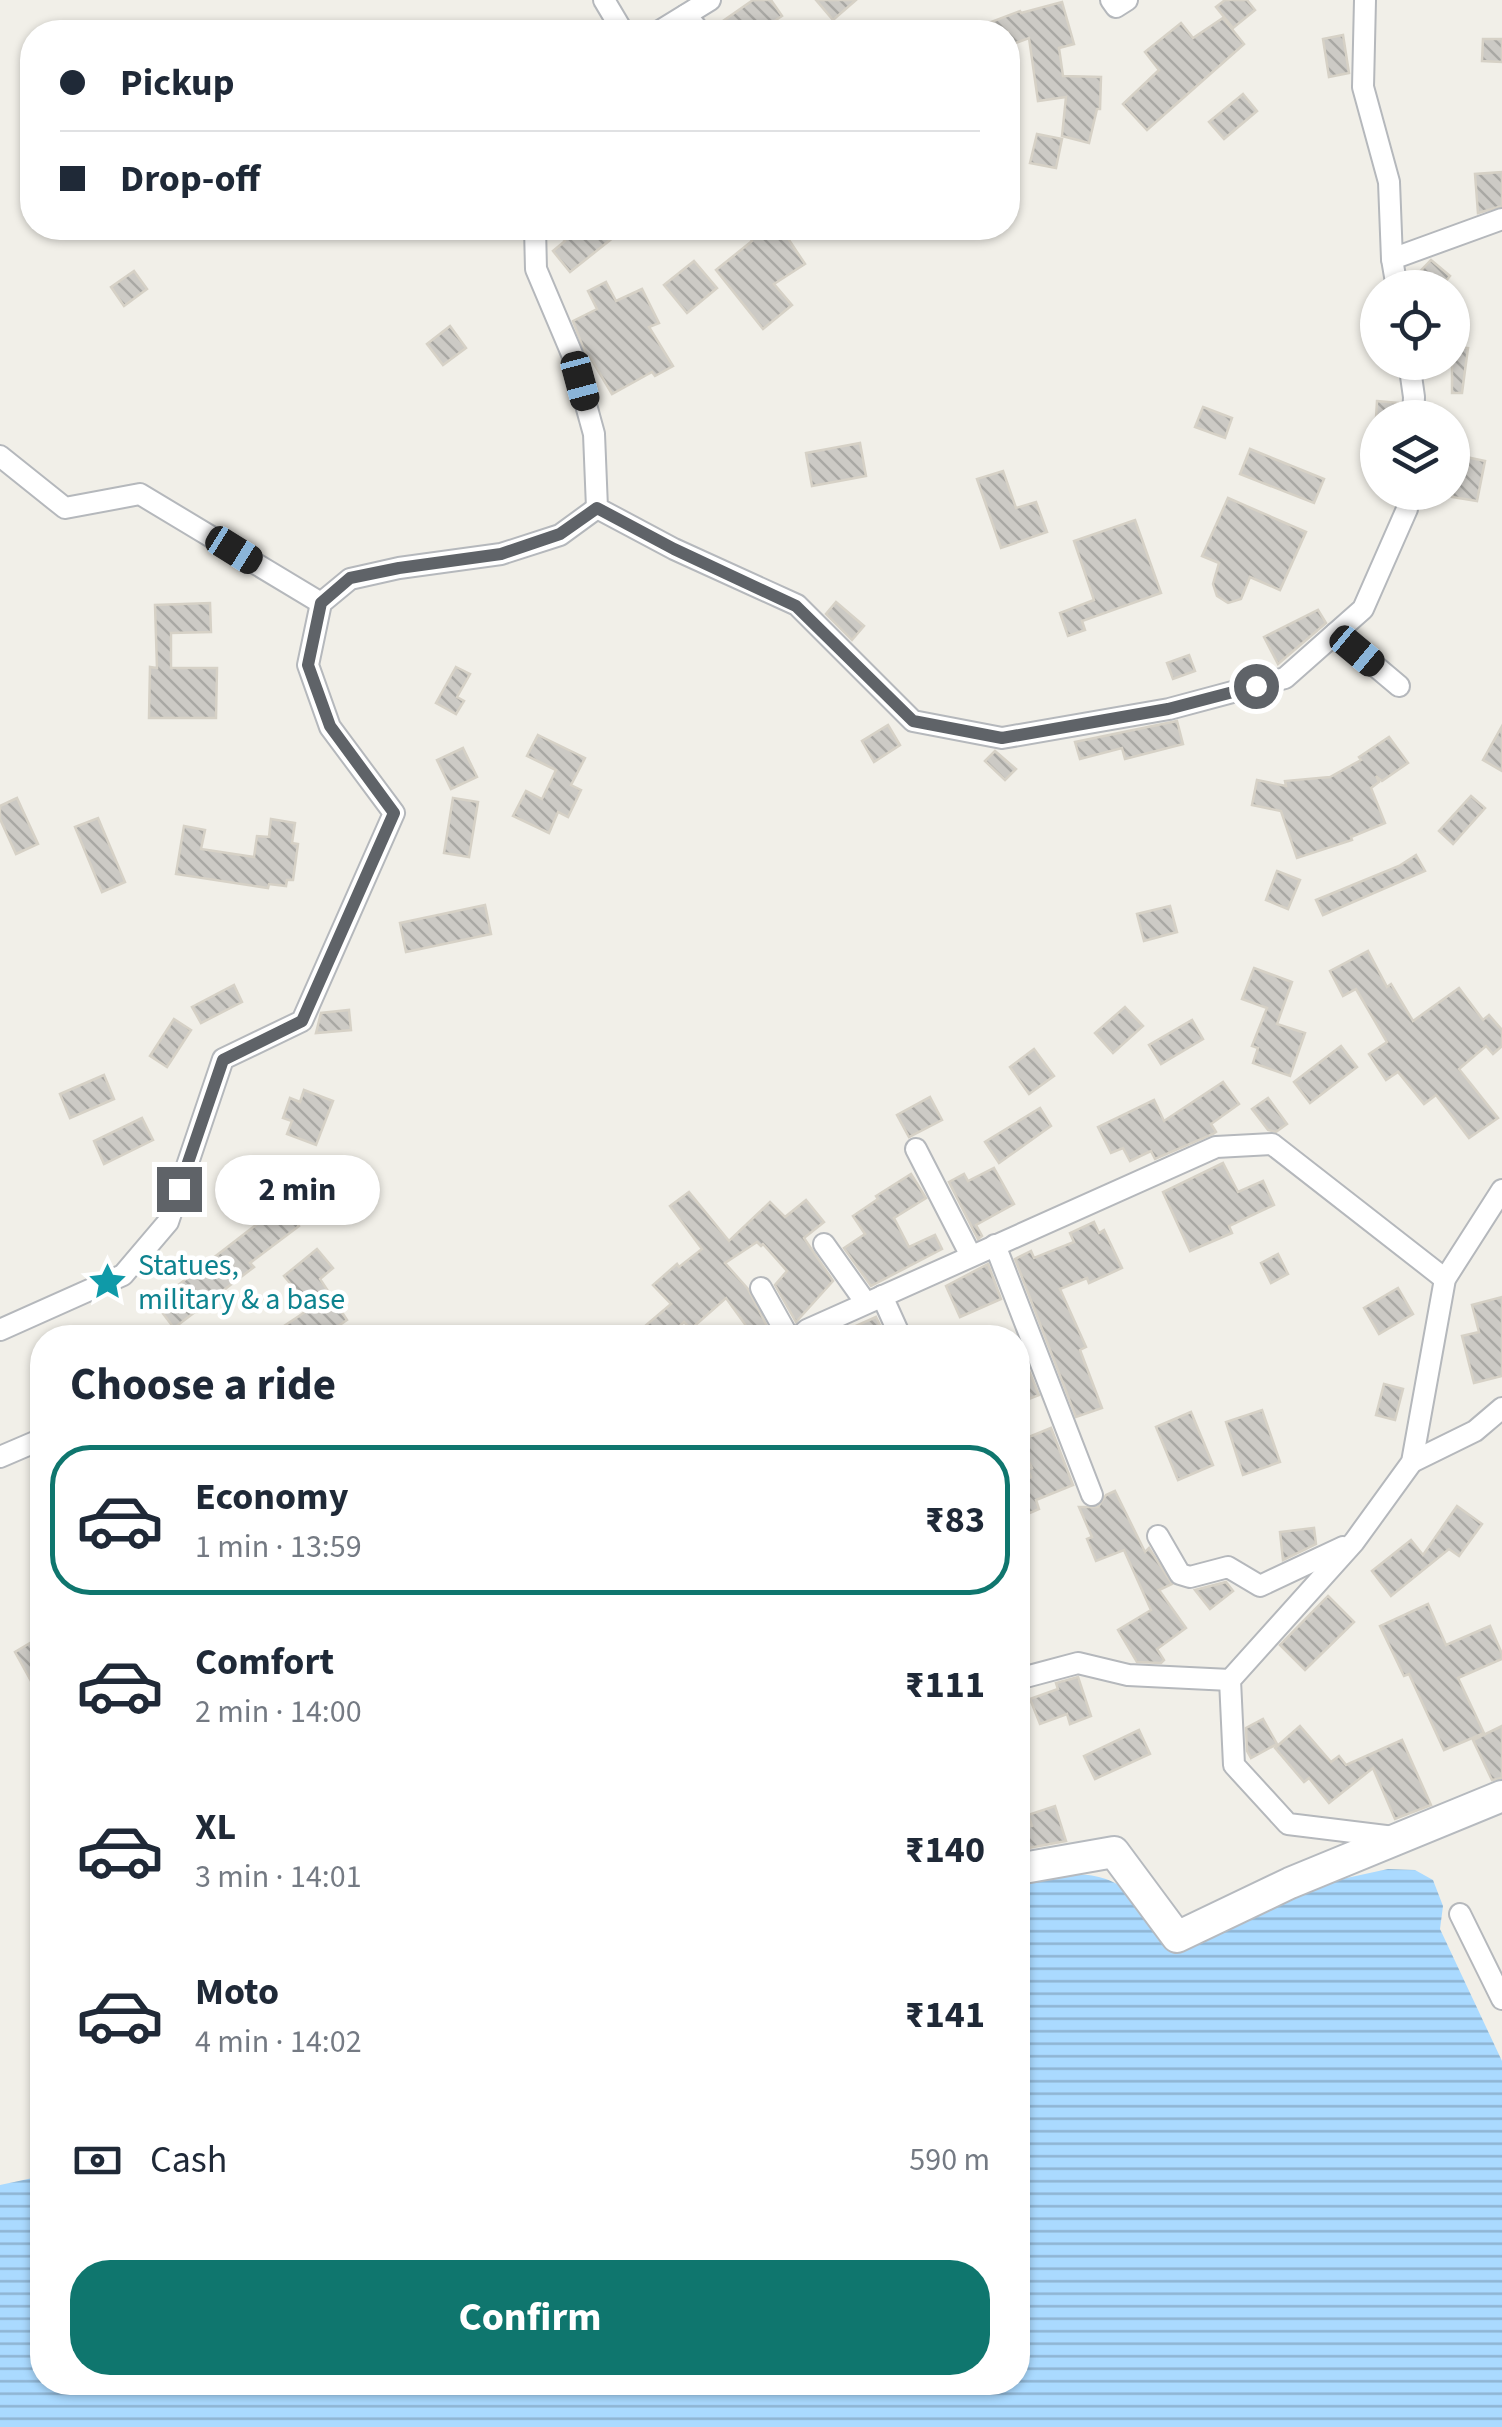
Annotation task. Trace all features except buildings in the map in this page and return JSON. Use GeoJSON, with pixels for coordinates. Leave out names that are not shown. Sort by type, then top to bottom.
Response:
{"type":"FeatureCollection","features":[{"type":"Feature","properties":{"kind":"street"},"geometry":{"type":"LineString","coordinates":[[1111,0],[1116,6],[1128,0]]}},
{"type":"Feature","properties":{"kind":"street"},"geometry":{"type":"LineString","coordinates":[[1365,0],[1363,86],[1388,182],[1394,270]]}},
{"type":"Feature","properties":{"kind":"street"},"geometry":{"type":"LineString","coordinates":[[676,20],[697,6]]}},
{"type":"Feature","properties":{"kind":"street"},"geometry":{"type":"LineString","coordinates":[[1392,259],[1502,219]]}},
{"type":"Feature","properties":{"kind":"street"},"geometry":{"type":"LineString","coordinates":[[535,240],[536,270],[572,354],[594,434],[597,508]]}},
{"type":"Feature","properties":{"kind":"street"},"geometry":{"type":"LineString","coordinates":[[0,456],[66,508],[140,494],[321,603]]}},
{"type":"Feature","properties":{"kind":"street"},"geometry":{"type":"LineString","coordinates":[[0,1330],[124,1276],[168,1222],[223,1060],[302,1021],[394,813],[330,726],[308,665],[321,603],[350,578],[501,554],[560,534],[597,508]]}},
{"type":"Feature","properties":{"kind":"street"},"geometry":{"type":"LineString","coordinates":[[597,508],[796,606],[913,721],[1002,738],[1168,709],[1285,678],[1363,609],[1407,510]]}},
{"type":"Feature","properties":{"kind":"street"},"geometry":{"type":"LineString","coordinates":[[1336,633],[1399,686]]}},
{"type":"Feature","properties":{"kind":"street"},"geometry":{"type":"LineString","coordinates":[[836,1325],[874,1300],[1216,1146],[1272,1144],[1445,1279]]}},
{"type":"Feature","properties":{"kind":"street"},"geometry":{"type":"LineString","coordinates":[[916,1150],[971,1256]]}},
{"type":"Feature","properties":{"kind":"street"},"geometry":{"type":"LineString","coordinates":[[1404,1838],[1288,1824],[1234,1765],[1230,1680],[1354,1542],[1412,1462],[1445,1279],[1502,1190]]}},
{"type":"Feature","properties":{"kind":"street"},"geometry":{"type":"LineString","coordinates":[[824,1244],[891,1325]]}},
{"type":"Feature","properties":{"kind":"street"},"geometry":{"type":"LineString","coordinates":[[995,1246],[1026,1325]]}},
{"type":"Feature","properties":{"kind":"street"},"geometry":{"type":"LineString","coordinates":[[762,1288],[782,1325]]}},
{"type":"Feature","properties":{"kind":"street"},"geometry":{"type":"LineString","coordinates":[[1030,1336],[1092,1495]]}},
{"type":"Feature","properties":{"kind":"street"},"geometry":{"type":"LineString","coordinates":[[1412,1462],[1475,1431],[1502,1408]]}},
{"type":"Feature","properties":{"kind":"street"},"geometry":{"type":"LineString","coordinates":[[0,1456],[30,1444]]}},
{"type":"Feature","properties":{"kind":"street"},"geometry":{"type":"LineString","coordinates":[[1158,1536],[1180,1574],[1190,1577],[1228,1568],[1260,1586],[1354,1542]]}},
{"type":"Feature","properties":{"kind":"street"},"geometry":{"type":"LineString","coordinates":[[1030,1676],[1078,1663],[1128,1675],[1230,1680]]}},
{"type":"Feature","properties":{"kind":"street"},"geometry":{"type":"LineString","coordinates":[[1030,1867],[1114,1852],[1177,1937],[1290,1882],[1502,1796]]}},
{"type":"Feature","properties":{"kind":"street"},"geometry":{"type":"LineString","coordinates":[[1460,1914],[1499,1985]]}},
{"type":"Feature","properties":{"kind":"water"},"geometry":{"type":"Polygon","coordinates":[[[1388,1869],[1415,1870],[1433,1880],[1443,1906],[1440,1929],[1502,2061],[1502,2427],[0,2427],[0,2185],[30,2179],[30,2395],[1030,2395],[1030,1878],[1075,1874],[1103,1878],[1127,1892],[1156,1931],[1305,1887],[1388,1869]]]}},
{"type":"Feature","properties":{"kind":"place","name":"Statues, military & a base"},"geometry":{"type":"Point","coordinates":[108,1282]}},
{"type":"Feature","properties":{"kind":"route"},"geometry":{"type":"LineString","coordinates":[[179,1189],[223,1060],[302,1021],[394,813],[330,726],[308,665],[321,603],[350,578],[501,554],[560,534],[597,508],[796,606],[913,721],[1002,738],[1168,709],[1256,686]]}}]}
